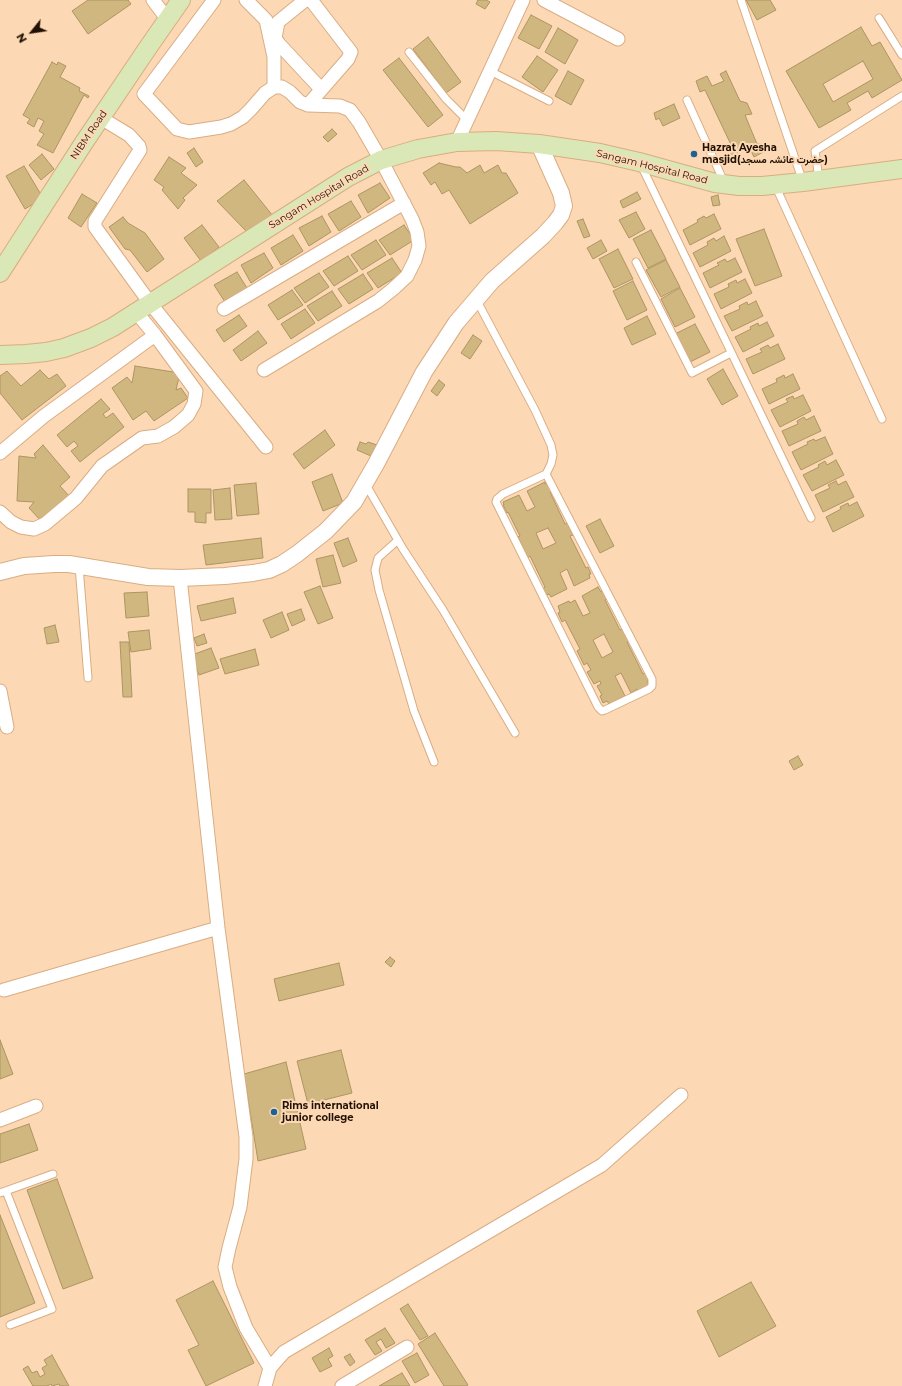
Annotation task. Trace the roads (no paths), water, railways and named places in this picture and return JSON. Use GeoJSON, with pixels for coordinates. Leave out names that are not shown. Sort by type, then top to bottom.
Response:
{"type":"FeatureCollection","features":[{"type":"Feature","properties":{"kind":"main road","name":"NIBM Road"},"geometry":{"type":"LineString","coordinates":[[0,273],[147,48],[181,0]]}},
{"type":"Feature","properties":{"kind":"main road","name":"Sangam Hospital Road"},"geometry":{"type":"LineString","coordinates":[[0,355],[26,354],[64,348],[91,338],[113,327],[348,177],[381,160],[418,149],[457,142],[496,141],[539,144],[600,153],[715,183],[739,186],[811,181],[902,169]]}},
{"type":"Feature","properties":{"kind":"street"},"geometry":{"type":"LineString","coordinates":[[153,0],[168,20]]}},
{"type":"Feature","properties":{"kind":"street"},"geometry":{"type":"LineString","coordinates":[[214,0],[144,94],[177,129],[189,132],[231,124],[243,117],[265,93],[274,87],[282,87],[290,92],[300,102],[308,105],[340,106],[350,110],[359,122],[404,203],[417,232],[419,246],[415,260],[407,276],[393,289],[378,301],[264,370]]}},
{"type":"Feature","properties":{"kind":"street"},"geometry":{"type":"LineString","coordinates":[[246,0],[266,20],[274,57],[274,87]]}},
{"type":"Feature","properties":{"kind":"street"},"geometry":{"type":"LineString","coordinates":[[308,105],[320,89],[348,59],[351,52],[310,0],[304,1],[278,22],[275,38],[320,89]]}},
{"type":"Feature","properties":{"kind":"street"},"geometry":{"type":"LineString","coordinates":[[457,142],[522,0]]}},
{"type":"Feature","properties":{"kind":"street"},"geometry":{"type":"LineString","coordinates":[[544,0],[618,39]]}},
{"type":"Feature","properties":{"kind":"street"},"geometry":{"type":"LineString","coordinates":[[101,118],[129,135],[139,146],[140,150],[95,222],[95,227],[143,308],[266,447]]}},
{"type":"Feature","properties":{"kind":"street"},"geometry":{"type":"LineString","coordinates":[[0,572],[24,566],[69,564],[148,577],[180,578],[253,573],[269,570],[282,564],[297,554],[345,513],[354,502],[424,372],[443,341],[492,281],[543,236],[561,215],[564,206],[562,193],[539,144]]}},
{"type":"Feature","properties":{"kind":"street"},"geometry":{"type":"LineString","coordinates":[[224,309],[404,203]]}},
{"type":"Feature","properties":{"kind":"street"},"geometry":{"type":"LineString","coordinates":[[0,512],[11,522],[21,527],[34,529],[45,524],[76,498],[102,466],[142,438],[158,436],[174,427],[188,415],[194,404],[196,391],[146,325],[143,308]]}},
{"type":"Feature","properties":{"kind":"street"},"geometry":{"type":"LineString","coordinates":[[0,453],[44,416],[155,335]]}},
{"type":"Feature","properties":{"kind":"street"},"geometry":{"type":"LineString","coordinates":[[180,578],[218,928],[246,1137],[246,1159],[240,1207],[225,1267],[230,1287],[246,1328],[270,1368]]}},
{"type":"Feature","properties":{"kind":"street"},"geometry":{"type":"LineString","coordinates":[[0,691],[7,727]]}},
{"type":"Feature","properties":{"kind":"street"},"geometry":{"type":"LineString","coordinates":[[4,990],[218,928]]}},
{"type":"Feature","properties":{"kind":"street"},"geometry":{"type":"LineString","coordinates":[[265,1386],[270,1368],[284,1352],[602,1165],[681,1095]]}},
{"type":"Feature","properties":{"kind":"street"},"geometry":{"type":"LineString","coordinates":[[0,1120],[36,1106]]}},
{"type":"Feature","properties":{"kind":"street"},"geometry":{"type":"LineString","coordinates":[[342,1386],[407,1346]]}},
{"type":"Feature","properties":{"kind":"lane"},"geometry":{"type":"LineString","coordinates":[[741,0],[811,181]]}},
{"type":"Feature","properties":{"kind":"lane"},"geometry":{"type":"LineString","coordinates":[[879,18],[902,55]]}},
{"type":"Feature","properties":{"kind":"lane"},"geometry":{"type":"LineString","coordinates":[[409,52],[446,99],[467,120]]}},
{"type":"Feature","properties":{"kind":"lane"},"geometry":{"type":"LineString","coordinates":[[490,71],[549,101]]}},
{"type":"Feature","properties":{"kind":"lane"},"geometry":{"type":"LineString","coordinates":[[811,181],[815,151],[902,96]]}},
{"type":"Feature","properties":{"kind":"lane"},"geometry":{"type":"LineString","coordinates":[[687,100],[725,184]]}},
{"type":"Feature","properties":{"kind":"lane"},"geometry":{"type":"LineString","coordinates":[[639,162],[811,518]]}},
{"type":"Feature","properties":{"kind":"lane"},"geometry":{"type":"LineString","coordinates":[[775,184],[882,419]]}},
{"type":"Feature","properties":{"kind":"lane"},"geometry":{"type":"LineString","coordinates":[[636,262],[692,373],[731,353]]}},
{"type":"Feature","properties":{"kind":"lane"},"geometry":{"type":"LineString","coordinates":[[476,299],[535,410],[551,445],[553,455],[551,464],[546,474],[503,494],[497,499],[496,502],[598,707],[602,711],[650,689],[652,686],[652,680],[546,474]]}},
{"type":"Feature","properties":{"kind":"lane"},"geometry":{"type":"LineString","coordinates":[[365,483],[398,540],[443,610],[515,733]]}},
{"type":"Feature","properties":{"kind":"lane"},"geometry":{"type":"LineString","coordinates":[[398,540],[378,558],[375,570],[379,590],[414,711],[434,762]]}},
{"type":"Feature","properties":{"kind":"lane"},"geometry":{"type":"LineString","coordinates":[[79,566],[88,678]]}},
{"type":"Feature","properties":{"kind":"lane"},"geometry":{"type":"LineString","coordinates":[[10,1326],[52,1309],[3,1192],[53,1174]]}},
{"type":"Feature","properties":{"kind":"place","name":"Hazrat Ayesha masjid(حضرت عائشہ مسجد)"},"geometry":{"type":"Point","coordinates":[694,154]}},
{"type":"Feature","properties":{"kind":"place","name":"Rims international junior college"},"geometry":{"type":"Point","coordinates":[274,1112]}}]}
